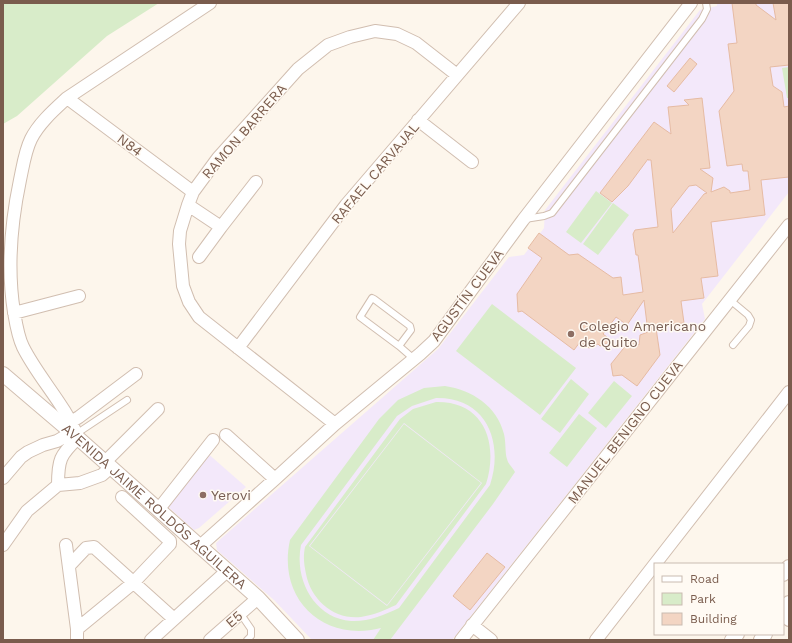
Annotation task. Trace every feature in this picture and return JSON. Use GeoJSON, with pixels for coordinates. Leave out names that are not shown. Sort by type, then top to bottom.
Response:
{"type":"FeatureCollection","features":[{"type":"Feature","properties":{"kind":"street"},"geometry":{"type":"LineString","coordinates":[[74,432],[23,346],[16,327],[12,298],[12,232],[15,205],[23,165],[31,138],[48,115],[67,98],[210,3]]}},
{"type":"Feature","properties":{"kind":"street","name":"RAFAEL CARVAJAL"},"geometry":{"type":"LineString","coordinates":[[238,348],[346,205],[519,3]]}},
{"type":"Feature","properties":{"kind":"street","name":"AGUSTÍN CUEVA"},"geometry":{"type":"LineString","coordinates":[[199,547],[335,424],[434,341],[522,220],[692,3]]}},
{"type":"Feature","properties":{"kind":"street","name":"RAMON BARRERA"},"geometry":{"type":"LineString","coordinates":[[335,424],[198,317],[189,302],[183,286],[179,244],[180,231],[188,205],[193,192],[218,158],[244,128],[298,69],[328,45],[350,37],[375,31],[397,34],[416,43],[457,75]]}},
{"type":"Feature","properties":{"kind":"street","name":"N84"},"geometry":{"type":"LineString","coordinates":[[67,98],[193,192]]}},
{"type":"Feature","properties":{"kind":"street"},"geometry":{"type":"LineString","coordinates":[[418,120],[472,162]]}},
{"type":"Feature","properties":{"kind":"street"},"geometry":{"type":"LineString","coordinates":[[199,257],[256,182]]}},
{"type":"Feature","properties":{"kind":"street"},"geometry":{"type":"LineString","coordinates":[[188,205],[221,227]]}},
{"type":"Feature","properties":{"kind":"street","name":"MANUEL BENIGNO CUEVA"},"geometry":{"type":"LineString","coordinates":[[461,640],[789,225]]}},
{"type":"Feature","properties":{"kind":"street"},"geometry":{"type":"LineString","coordinates":[[14,313],[79,296]]}},
{"type":"Feature","properties":{"kind":"street"},"geometry":{"type":"LineString","coordinates":[[58,485],[58,467],[79,417],[136,374]]}},
{"type":"Feature","properties":{"kind":"street","name":"AVENIDA JAIME ROLDÓS AGUILERA"},"geometry":{"type":"LineString","coordinates":[[4,376],[74,432],[108,465],[258,598],[297,640]]}},
{"type":"Feature","properties":{"kind":"street"},"geometry":{"type":"LineString","coordinates":[[656,563],[789,392]]}},
{"type":"Feature","properties":{"kind":"street"},"geometry":{"type":"LineString","coordinates":[[3,545],[27,511],[58,485],[80,483],[102,475],[108,465],[158,409]]}},
{"type":"Feature","properties":{"kind":"street"},"geometry":{"type":"LineString","coordinates":[[3,478],[21,457],[28,452],[42,445],[57,441],[74,432]]}},
{"type":"Feature","properties":{"kind":"street"},"geometry":{"type":"LineString","coordinates":[[226,435],[275,479]]}},
{"type":"Feature","properties":{"kind":"street"},"geometry":{"type":"LineString","coordinates":[[158,510],[213,440]]}},
{"type":"Feature","properties":{"kind":"street"},"geometry":{"type":"LineString","coordinates":[[77,635],[133,583],[169,546],[170,541],[122,497]]}},
{"type":"Feature","properties":{"kind":"street"},"geometry":{"type":"LineString","coordinates":[[66,545],[77,635]]}},
{"type":"Feature","properties":{"kind":"street"},"geometry":{"type":"LineString","coordinates":[[69,566],[86,548],[94,547],[174,619]]}},
{"type":"Feature","properties":{"kind":"street"},"geometry":{"type":"LineString","coordinates":[[596,640],[654,565]]}},
{"type":"Feature","properties":{"kind":"street"},"geometry":{"type":"LineString","coordinates":[[151,640],[227,571]]}},
{"type":"Feature","properties":{"kind":"street","name":"E5"},"geometry":{"type":"LineString","coordinates":[[210,640],[258,598]]}},
{"type":"Feature","properties":{"kind":"street"},"geometry":{"type":"LineString","coordinates":[[472,625],[491,640]]}},
{"type":"Feature","properties":{"kind":"lane"},"geometry":{"type":"LineString","coordinates":[[522,220],[552,213],[702,18],[707,9],[706,3]]}},
{"type":"Feature","properties":{"kind":"lane"},"geometry":{"type":"LineString","coordinates":[[400,346],[411,330],[410,326],[372,298],[360,317],[400,346],[414,359]]}},
{"type":"Feature","properties":{"kind":"lane"},"geometry":{"type":"LineString","coordinates":[[730,300],[748,315],[751,320],[749,326],[733,345]]}},
{"type":"Feature","properties":{"kind":"lane"},"geometry":{"type":"LineString","coordinates":[[74,432],[127,400]]}},
{"type":"Feature","properties":{"kind":"lane"},"geometry":{"type":"LineString","coordinates":[[240,613],[251,629],[251,636],[247,640]]}},
{"type":"Feature","properties":{"kind":"shaded area","name":"Colegio Americano de Quito"},"geometry":{"type":"Polygon","coordinates":[[[717,3],[789,3],[789,192],[702,304],[705,319],[452,640],[312,640],[274,600],[217,550],[216,543],[438,349],[509,257],[524,255],[544,228],[545,210],[700,10],[717,6],[717,3]]]}},
{"type":"Feature","properties":{"kind":"shaded area","name":"Yerovi"},"geometry":{"type":"Polygon","coordinates":[[[205,451],[246,487],[199,528],[194,530],[164,503],[205,451]]]}},
{"type":"Feature","properties":{"kind":"green space"},"geometry":{"type":"Polygon","coordinates":[[[3,3],[159,3],[107,36],[17,116],[3,124],[3,3]]]}},
{"type":"Feature","properties":{"kind":"green space"},"geometry":{"type":"Polygon","coordinates":[[[789,67],[789,98],[787,98],[782,68],[789,67]]]}},
{"type":"Feature","properties":{"kind":"green space"},"geometry":{"type":"Polygon","coordinates":[[[596,191],[612,203],[581,243],[566,232],[596,191]]]}},
{"type":"Feature","properties":{"kind":"green space"},"geometry":{"type":"Polygon","coordinates":[[[613,203],[629,215],[598,255],[583,244],[613,203]]]}},
{"type":"Feature","properties":{"kind":"green space"},"geometry":{"type":"Polygon","coordinates":[[[492,304],[576,368],[540,415],[456,351],[492,304]]]}},
{"type":"Feature","properties":{"kind":"green space"},"geometry":{"type":"Polygon","coordinates":[[[571,379],[589,394],[560,433],[541,419],[571,379]]]}},
{"type":"Feature","properties":{"kind":"green space"},"geometry":{"type":"Polygon","coordinates":[[[614,381],[632,396],[606,428],[588,413],[614,381]]]}},
{"type":"Feature","properties":{"kind":"green space"},"geometry":{"type":"Polygon","coordinates":[[[445,386],[455,388],[465,391],[482,401],[496,415],[501,424],[505,437],[508,461],[515,472],[493,504],[390,640],[373,640],[381,628],[360,631],[340,629],[323,622],[308,611],[298,597],[290,580],[288,561],[290,540],[379,419],[398,400],[424,388],[445,386]],[[436,398],[412,406],[397,416],[301,545],[301,571],[304,583],[317,605],[327,613],[338,618],[357,621],[376,618],[399,608],[490,485],[494,469],[495,454],[493,439],[487,425],[479,414],[468,405],[454,400],[436,398]]]}},
{"type":"Feature","properties":{"kind":"green space"},"geometry":{"type":"Polygon","coordinates":[[[436,402],[452,404],[466,409],[476,417],[484,427],[489,440],[490,469],[486,484],[396,605],[361,617],[351,617],[333,612],[318,600],[309,583],[304,564],[305,547],[400,419],[413,409],[436,402]],[[404,423],[309,546],[387,606],[482,483],[404,423]]]}},
{"type":"Feature","properties":{"kind":"green space"},"geometry":{"type":"Polygon","coordinates":[[[579,414],[597,428],[567,467],[549,453],[579,414]]]}},
{"type":"Feature","properties":{"kind":"green space"},"geometry":{"type":"Polygon","coordinates":[[[404,424],[481,483],[387,605],[310,546],[404,424]]]}},
{"type":"Feature","properties":{"kind":"building"},"geometry":{"type":"Polygon","coordinates":[[[732,3],[756,3],[756,5],[776,20],[773,3],[789,3],[789,65],[770,67],[773,86],[782,92],[784,107],[789,106],[789,177],[761,180],[765,215],[711,222],[718,276],[701,278],[704,298],[681,301],[684,323],[662,325],[662,327],[656,328],[660,355],[637,386],[622,375],[613,376],[611,364],[631,339],[639,345],[640,335],[648,332],[644,300],[627,325],[616,317],[603,334],[612,341],[600,346],[598,344],[589,348],[580,342],[574,350],[522,311],[518,312],[517,294],[542,258],[528,248],[539,233],[569,255],[578,254],[613,278],[621,277],[623,295],[643,292],[638,255],[636,255],[633,234],[635,230],[658,227],[651,160],[648,159],[628,186],[612,202],[600,193],[654,122],[671,134],[668,107],[689,105],[684,100],[702,98],[710,168],[700,169],[713,178],[711,192],[724,187],[730,191],[730,193],[750,190],[748,171],[743,171],[742,164],[727,166],[719,111],[734,91],[728,44],[737,43],[732,3]],[[696,185],[689,186],[671,209],[673,233],[704,194],[707,193],[696,185]]]}},
{"type":"Feature","properties":{"kind":"building"},"geometry":{"type":"Polygon","coordinates":[[[690,58],[697,64],[674,92],[667,86],[690,58]]]}},
{"type":"Feature","properties":{"kind":"building"},"geometry":{"type":"Polygon","coordinates":[[[487,553],[505,567],[470,610],[453,596],[487,553]]]}},
{"type":"Feature","properties":{"kind":"place","name":"Colegio Americano de Quito"},"geometry":{"type":"Point","coordinates":[571,334]}},
{"type":"Feature","properties":{"kind":"place","name":"Yerovi"},"geometry":{"type":"Point","coordinates":[203,495]}}]}
